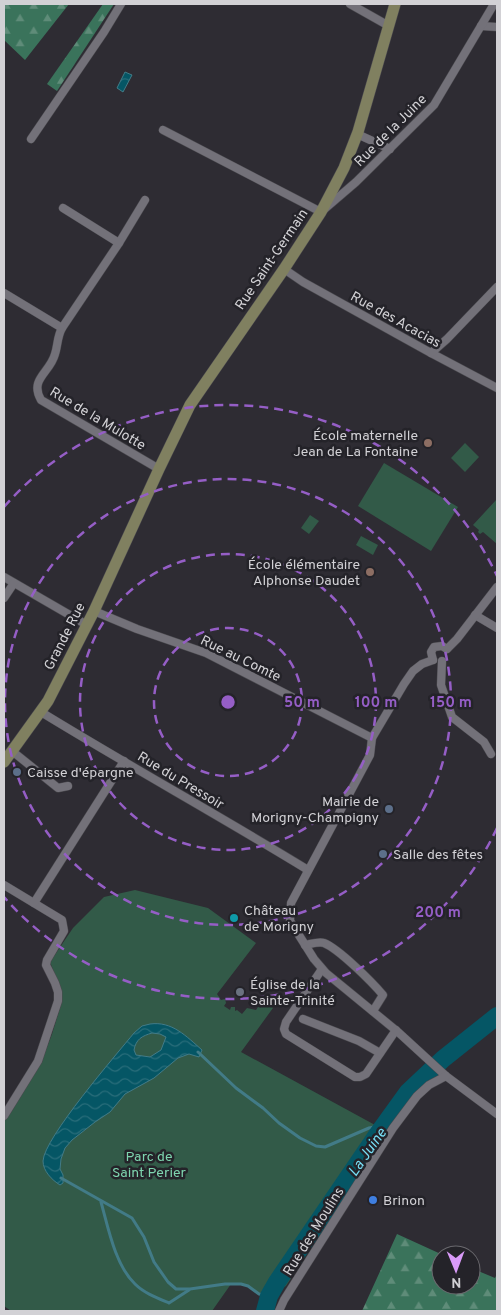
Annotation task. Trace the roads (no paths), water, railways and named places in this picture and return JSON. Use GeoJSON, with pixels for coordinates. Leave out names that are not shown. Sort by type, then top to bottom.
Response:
{"type":"FeatureCollection","features":[{"type":"Feature","properties":{"kind":"main road","name":"Rue Saint-Germain"},"geometry":{"type":"LineString","coordinates":[[138,515],[190,405],[284,269],[321,212],[344,168],[357,134],[395,4]]}},
{"type":"Feature","properties":{"kind":"main road","name":"Grande Rue"},"geometry":{"type":"LineString","coordinates":[[4,762],[41,712],[94,611],[138,515]]}},
{"type":"Feature","properties":{"kind":"street"},"geometry":{"type":"LineString","coordinates":[[31,139],[121,4]]}},
{"type":"Feature","properties":{"kind":"street"},"geometry":{"type":"LineString","coordinates":[[350,4],[389,26]]}},
{"type":"Feature","properties":{"kind":"street","name":"Rue de la Juine"},"geometry":{"type":"LineString","coordinates":[[321,212],[356,182],[434,105],[494,4]]}},
{"type":"Feature","properties":{"kind":"street"},"geometry":{"type":"LineString","coordinates":[[481,26],[497,27]]}},
{"type":"Feature","properties":{"kind":"street"},"geometry":{"type":"LineString","coordinates":[[163,130],[321,212]]}},
{"type":"Feature","properties":{"kind":"street"},"geometry":{"type":"LineString","coordinates":[[357,134],[390,149]]}},
{"type":"Feature","properties":{"kind":"street","name":"Rue de la Mulotte"},"geometry":{"type":"LineString","coordinates":[[146,200],[62,328],[57,337],[55,355],[37,384],[36,392],[42,400],[159,469]]}},
{"type":"Feature","properties":{"kind":"street"},"geometry":{"type":"LineString","coordinates":[[63,208],[119,243]]}},
{"type":"Feature","properties":{"kind":"street","name":"Rue des Acacias"},"geometry":{"type":"LineString","coordinates":[[284,269],[303,282],[497,388]]}},
{"type":"Feature","properties":{"kind":"street"},"geometry":{"type":"LineString","coordinates":[[431,353],[497,287]]}},
{"type":"Feature","properties":{"kind":"street"},"geometry":{"type":"LineString","coordinates":[[5,297],[62,328]]}},
{"type":"Feature","properties":{"kind":"street"},"geometry":{"type":"LineString","coordinates":[[4,577],[87,624]]}},
{"type":"Feature","properties":{"kind":"street"},"geometry":{"type":"LineString","coordinates":[[4,598],[14,583]]}},
{"type":"Feature","properties":{"kind":"street"},"geometry":{"type":"LineString","coordinates":[[497,587],[447,650],[447,657],[442,661],[434,660],[422,664],[404,684],[372,738],[370,755],[291,903],[290,921],[322,969],[396,1030],[444,1074],[497,1114]]}},
{"type":"Feature","properties":{"kind":"street","name":"Rue au Comte"},"geometry":{"type":"LineString","coordinates":[[94,611],[137,629],[206,653],[372,738]]}},
{"type":"Feature","properties":{"kind":"street"},"geometry":{"type":"LineString","coordinates":[[475,615],[497,628]]}},
{"type":"Feature","properties":{"kind":"street"},"geometry":{"type":"LineString","coordinates":[[434,660],[431,652],[434,647],[440,645],[447,650]]}},
{"type":"Feature","properties":{"kind":"street"},"geometry":{"type":"LineString","coordinates":[[442,661],[441,685],[452,717],[484,742],[491,754]]}},
{"type":"Feature","properties":{"kind":"street","name":"Rue du Pressoir"},"geometry":{"type":"LineString","coordinates":[[41,712],[90,743],[124,760],[308,870]]}},
{"type":"Feature","properties":{"kind":"street"},"geometry":{"type":"LineString","coordinates":[[12,751],[58,788],[68,786]]}},
{"type":"Feature","properties":{"kind":"street"},"geometry":{"type":"LineString","coordinates":[[34,903],[124,760]]}},
{"type":"Feature","properties":{"kind":"street"},"geometry":{"type":"LineString","coordinates":[[4,885],[62,920],[64,926],[64,931],[46,965],[56,983],[58,1001],[38,1061],[4,1116]]}},
{"type":"Feature","properties":{"kind":"street"},"geometry":{"type":"LineString","coordinates":[[305,945],[318,942],[324,943],[341,954],[372,982],[383,995],[373,1011]]}},
{"type":"Feature","properties":{"kind":"street"},"geometry":{"type":"LineString","coordinates":[[322,969],[286,1022],[284,1029],[286,1034],[355,1077],[360,1077],[366,1074],[396,1030]]}},
{"type":"Feature","properties":{"kind":"street"},"geometry":{"type":"LineString","coordinates":[[303,1019],[359,1041],[380,1053]]}},
{"type":"Feature","properties":{"kind":"street","name":"Rue des Moulins"},"geometry":{"type":"LineString","coordinates":[[279,1311],[293,1285],[393,1128],[417,1096],[444,1074]]}},
{"type":"Feature","properties":{"kind":"water"},"geometry":{"type":"Polygon","coordinates":[[[125,72],[132,75],[123,92],[117,88],[125,72]]]}},
{"type":"Feature","properties":{"kind":"water"},"geometry":{"type":"Polygon","coordinates":[[[158,1024],[172,1027],[202,1050],[199,1057],[189,1054],[178,1058],[154,1078],[125,1094],[110,1112],[72,1140],[65,1148],[61,1159],[60,1169],[63,1175],[63,1183],[60,1185],[46,1172],[43,1161],[46,1150],[67,1116],[134,1033],[142,1026],[158,1024]],[[152,1033],[140,1038],[134,1050],[136,1055],[150,1057],[161,1050],[166,1037],[152,1033]]]}},
{"type":"Feature","properties":{"kind":"waterway","name":"La Juine"},"geometry":{"type":"LineString","coordinates":[[265,1311],[269,1296],[277,1282],[408,1092],[443,1059],[497,1016]]}},
{"type":"Feature","properties":{"kind":"waterway"},"geometry":{"type":"LineString","coordinates":[[198,1052],[236,1088],[263,1108],[279,1123],[300,1138],[316,1146],[325,1147],[369,1128],[385,1125]]}},
{"type":"Feature","properties":{"kind":"waterway"},"geometry":{"type":"LineString","coordinates":[[61,1178],[132,1218],[144,1237],[154,1262],[168,1282],[176,1289],[241,1284],[248,1286],[259,1294],[269,1296]]}},
{"type":"Feature","properties":{"kind":"waterway"},"geometry":{"type":"LineString","coordinates":[[101,1202],[117,1256],[122,1267],[135,1284],[147,1293],[169,1303],[189,1290]]}},
{"type":"Feature","properties":{"kind":"place","name":"École maternelle Jean de La Fontaine"},"geometry":{"type":"Point","coordinates":[428,443]}},
{"type":"Feature","properties":{"kind":"place","name":"École élémentaire Alphonse Daudet"},"geometry":{"type":"Point","coordinates":[370,572]}},
{"type":"Feature","properties":{"kind":"place","name":"Caisse d'épargne"},"geometry":{"type":"Point","coordinates":[17,772]}},
{"type":"Feature","properties":{"kind":"place","name":"Mairie de Morigny-Champigny"},"geometry":{"type":"Point","coordinates":[389,809]}},
{"type":"Feature","properties":{"kind":"place","name":"Salle des fêtes"},"geometry":{"type":"Point","coordinates":[383,854]}},
{"type":"Feature","properties":{"kind":"place","name":"Château de Morigny"},"geometry":{"type":"Point","coordinates":[234,918]}},
{"type":"Feature","properties":{"kind":"place","name":"Église de la Sainte-Trinité"},"geometry":{"type":"Point","coordinates":[240,992]}},
{"type":"Feature","properties":{"kind":"place","name":"Brinon"},"geometry":{"type":"Point","coordinates":[373,1200]}},
{"type":"Feature","properties":{"kind":"park label","name":"Parc de Saint Perier"},"geometry":{"type":"Point","coordinates":[149,1164]}}]}
